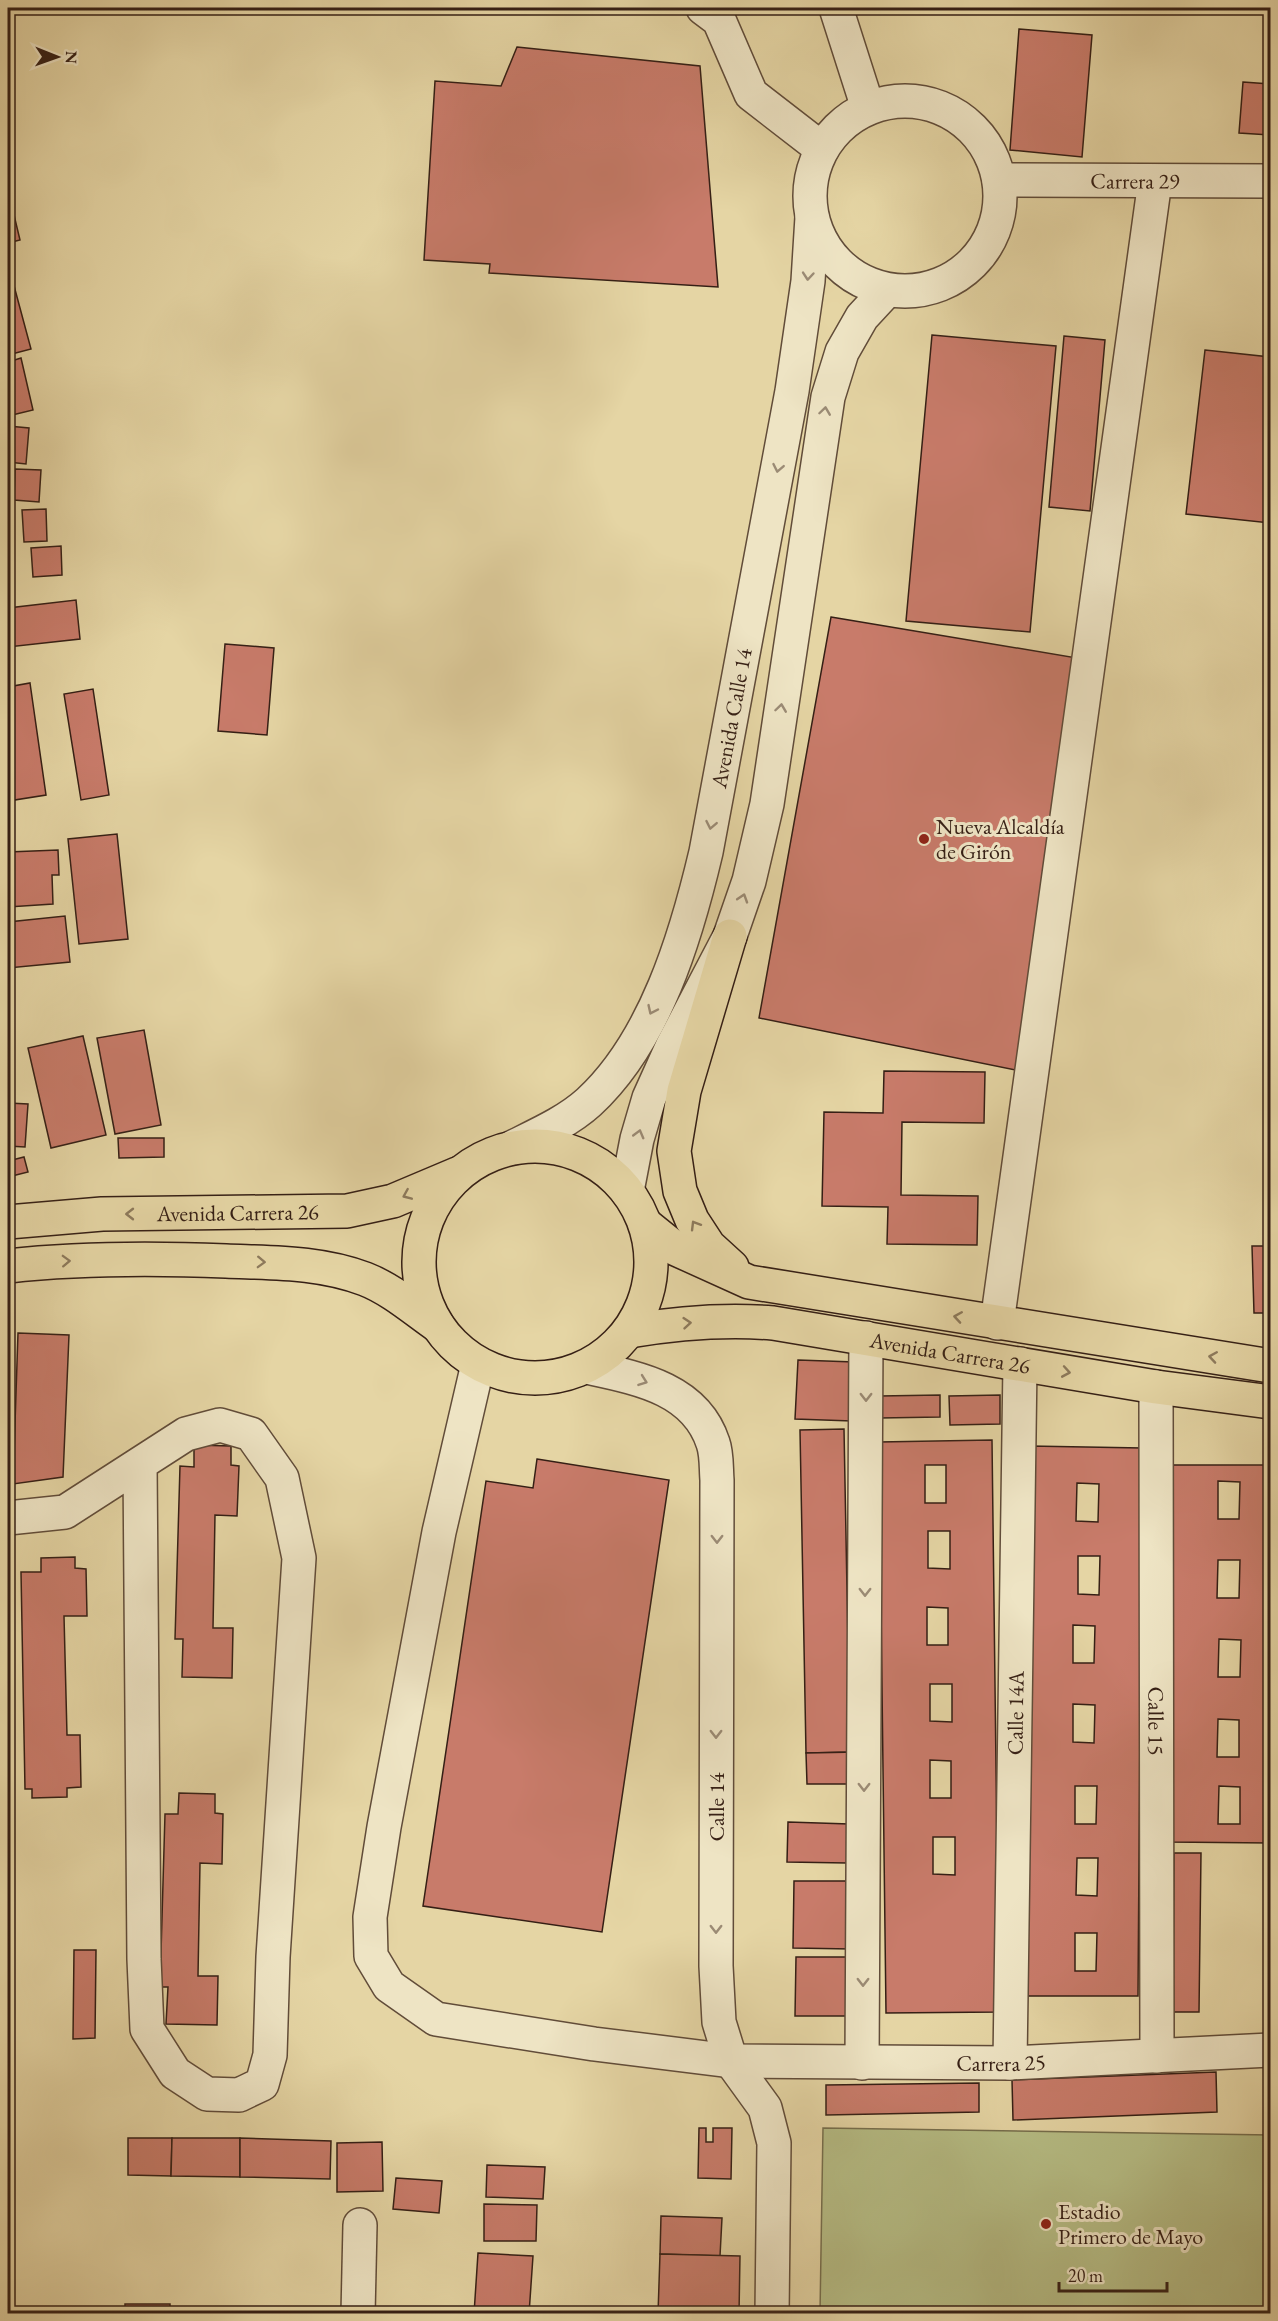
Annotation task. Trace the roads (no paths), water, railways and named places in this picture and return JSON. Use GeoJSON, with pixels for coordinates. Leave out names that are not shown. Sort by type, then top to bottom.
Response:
{"type":"FeatureCollection","features":[{"type":"Feature","properties":{"kind":"main road"},"geometry":{"type":"LineString","coordinates":[[730,936],[684,1091],[674,1151],[680,1191],[692,1220],[709,1246],[749,1282]]}},
{"type":"Feature","properties":{"kind":"main road"},"geometry":{"type":"LineString","coordinates":[[537,1145],[563,1149],[587,1158],[609,1172],[627,1191],[645,1224],[651,1251],[650,1280],[642,1306],[629,1331],[609,1352],[586,1367],[560,1376],[532,1379],[504,1375],[478,1364],[456,1347],[438,1326],[426,1300],[420,1273],[420,1245],[428,1217],[442,1193],[461,1173],[484,1157],[511,1148],[537,1145]]}},
{"type":"Feature","properties":{"kind":"main road","name":"Avenida Carrera 26"},"geometry":{"type":"LineString","coordinates":[[8,1222],[102,1214],[347,1210],[393,1201],[461,1173]]}},
{"type":"Feature","properties":{"kind":"main road","name":"Avenida Carrera 26"},"geometry":{"type":"LineString","coordinates":[[645,1224],[676,1249],[749,1282],[1270,1366]]}},
{"type":"Feature","properties":{"kind":"main road","name":"Avenida Carrera 26"},"geometry":{"type":"LineString","coordinates":[[8,1266],[152,1258],[295,1263],[337,1270],[368,1280],[438,1326]]}},
{"type":"Feature","properties":{"kind":"main road","name":"Avenida Carrera 26"},"geometry":{"type":"LineString","coordinates":[[629,1331],[677,1323],[743,1320],[772,1323],[1156,1387],[1270,1402]]}},
{"type":"Feature","properties":{"kind":"street"},"geometry":{"type":"LineString","coordinates":[[703,8],[719,20],[751,94],[822,149]]}},
{"type":"Feature","properties":{"kind":"street"},"geometry":{"type":"LineString","coordinates":[[836,8],[868,108]]}},
{"type":"Feature","properties":{"kind":"street"},"geometry":{"type":"LineString","coordinates":[[902,100],[936,105],[966,121],[988,148],[999,180],[999,211],[990,240],[972,265],[947,282],[918,291],[887,290],[861,281],[839,265],[822,243],[812,217],[810,182],[822,149],[841,124],[868,108],[902,100]]}},
{"type":"Feature","properties":{"kind":"street","name":"Carrera 29"},"geometry":{"type":"LineString","coordinates":[[999,180],[1270,181]]}},
{"type":"Feature","properties":{"kind":"street"},"geometry":{"type":"LineString","coordinates":[[997,1323],[1155,181]]}},
{"type":"Feature","properties":{"kind":"street","name":"Avenida Calle 14"},"geometry":{"type":"LineString","coordinates":[[511,1148],[552,1127],[588,1103],[620,1070],[646,1023],[678,955],[694,904],[706,852],[788,414],[808,281],[812,217]]}},
{"type":"Feature","properties":{"kind":"street","name":"Avenida Calle 14"},"geometry":{"type":"LineString","coordinates":[[627,1191],[637,1138],[649,1098],[672,1047],[730,936],[748,881],[767,804],[828,397],[842,352],[862,317],[887,290]]}},
{"type":"Feature","properties":{"kind":"street"},"geometry":{"type":"LineString","coordinates":[[862,2063],[866,1338]]}},
{"type":"Feature","properties":{"kind":"street","name":"Carrera 25"},"geometry":{"type":"LineString","coordinates":[[478,1364],[439,1532],[384,1827],[370,1917],[372,1956],[389,1986],[436,2019],[594,2044],[731,2061],[1010,2063],[1270,2050]]}},
{"type":"Feature","properties":{"kind":"street","name":"Calle 14A"},"geometry":{"type":"LineString","coordinates":[[1010,2063],[1020,1364]]}},
{"type":"Feature","properties":{"kind":"street","name":"Calle 14"},"geometry":{"type":"LineString","coordinates":[[586,1367],[636,1378],[673,1392],[701,1416],[714,1445],[717,1480],[716,1966],[719,2022],[731,2061],[765,2108],[774,2143],[772,2313]]}},
{"type":"Feature","properties":{"kind":"street","name":"Calle 15"},"geometry":{"type":"LineString","coordinates":[[1156,1387],[1157,2056]]}},
{"type":"Feature","properties":{"kind":"street"},"geometry":{"type":"LineString","coordinates":[[8,1518],[65,1512],[186,1434],[220,1425],[251,1434],[282,1478],[300,1558],[273,1957],[270,2055],[262,2084],[239,2095],[207,2094],[175,2073],[147,2029],[144,1959],[140,1464]]}},
{"type":"Feature","properties":{"kind":"street"},"geometry":{"type":"LineString","coordinates":[[358,2313],[360,2225]]}},
{"type":"Feature","properties":{"kind":"place","name":"Nueva Alcaldía de Girón"},"geometry":{"type":"Point","coordinates":[924,839]}},
{"type":"Feature","properties":{"kind":"place","name":"Estadio Primero de Mayo"},"geometry":{"type":"Point","coordinates":[1046,2224]}}]}
